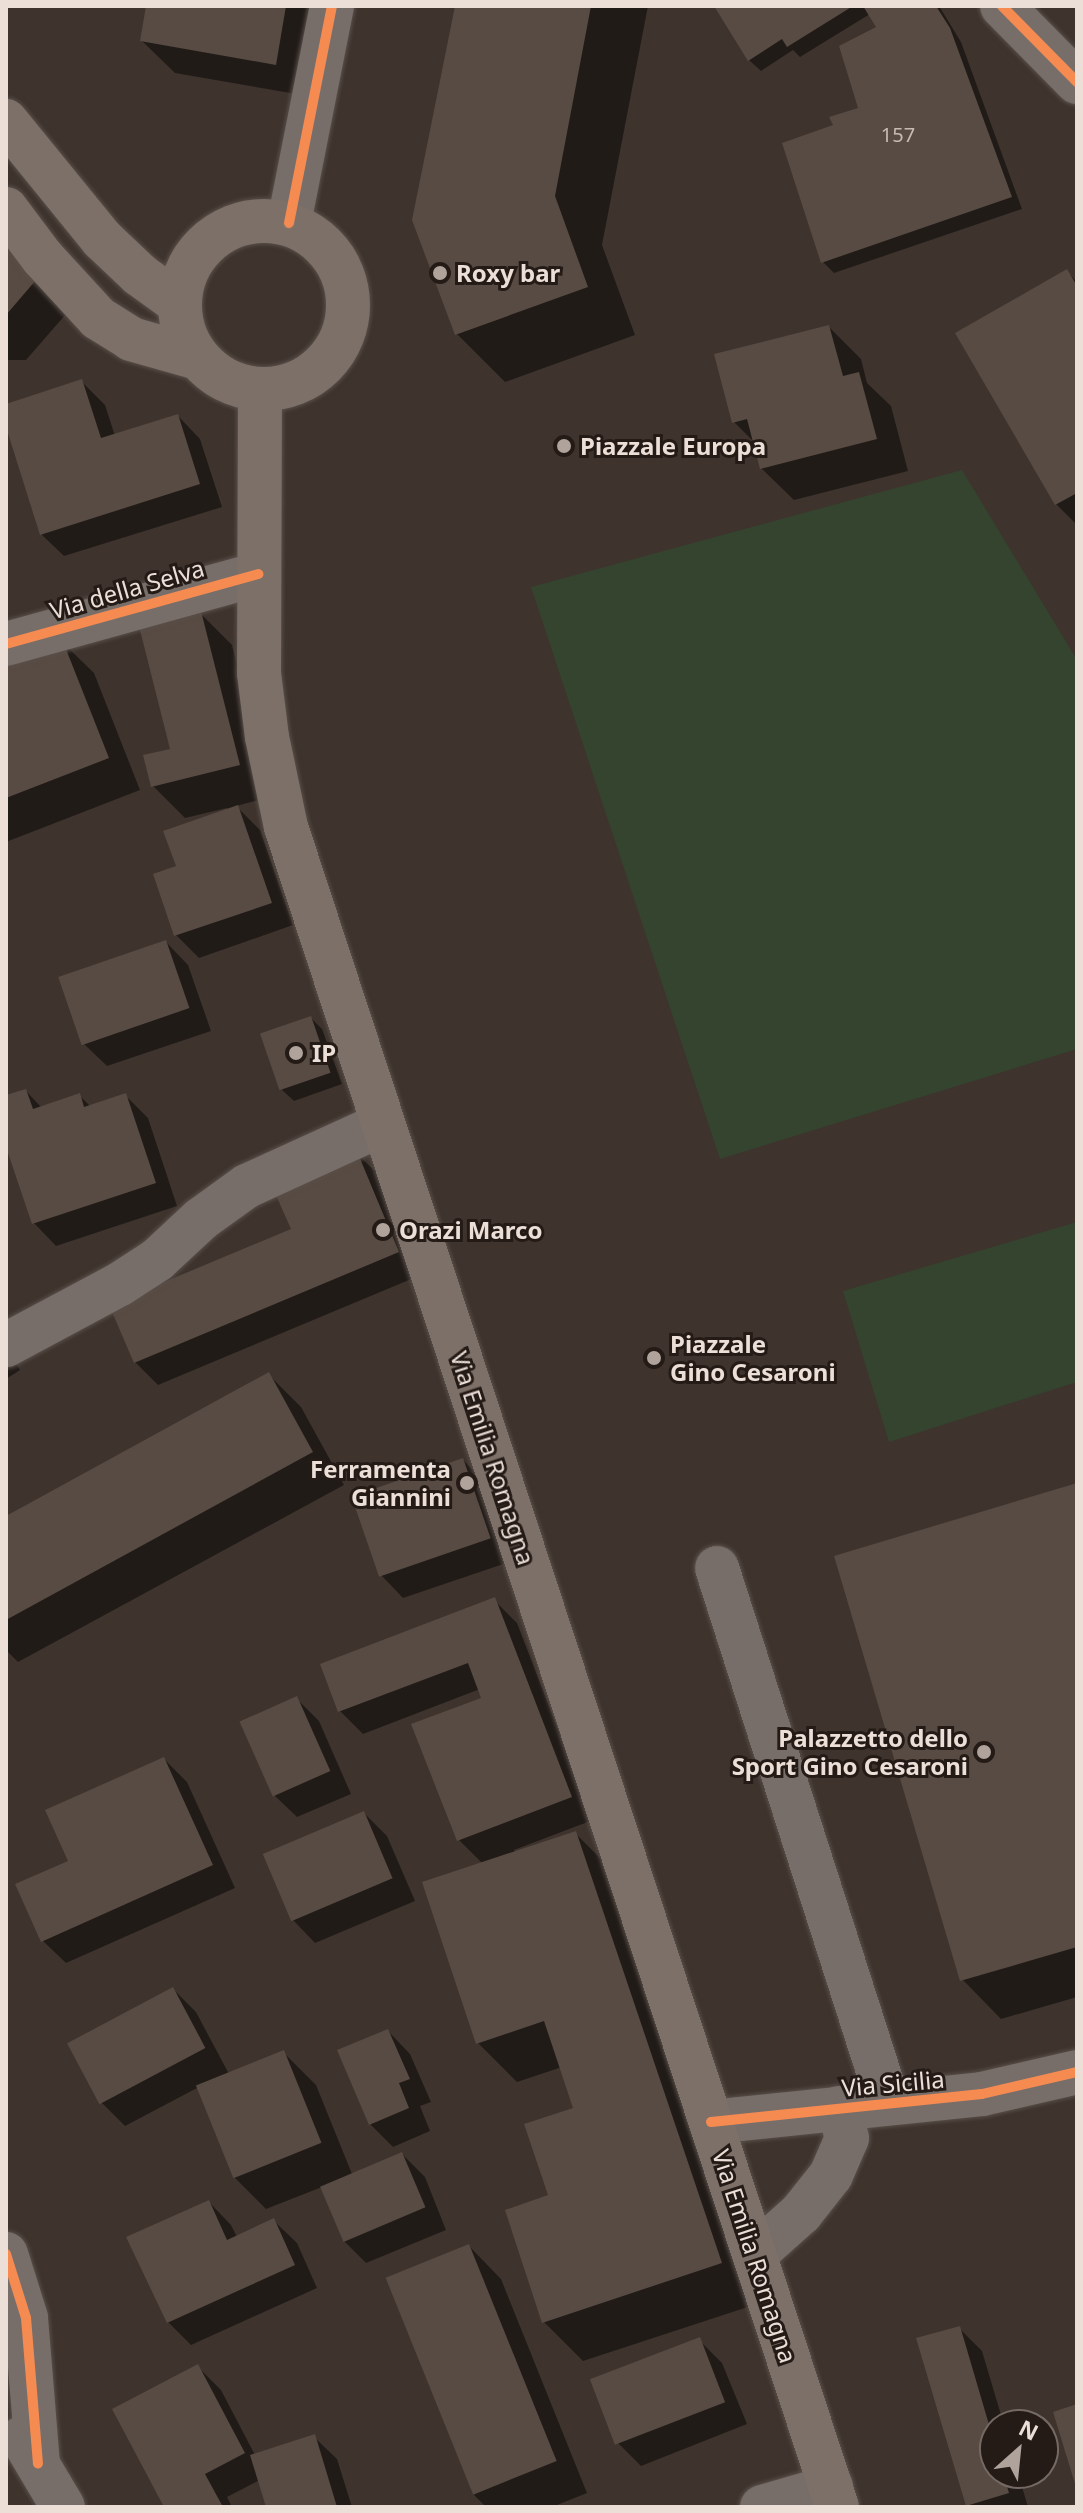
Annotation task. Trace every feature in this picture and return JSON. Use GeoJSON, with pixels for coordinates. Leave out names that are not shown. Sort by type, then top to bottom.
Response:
{"type":"FeatureCollection","features":[{"type":"Feature","properties":{"kind":"main road"},"geometry":{"type":"LineString","coordinates":[[6,121],[102,239],[140,275],[179,303]]}},
{"type":"Feature","properties":{"kind":"main road"},"geometry":{"type":"LineString","coordinates":[[6,209],[42,257],[98,318],[131,339],[198,358]]}},
{"type":"Feature","properties":{"kind":"main road"},"geometry":{"type":"LineString","coordinates":[[250,222],[289,223],[314,236],[333,255],[345,279],[349,306],[344,333],[331,356],[312,375],[287,386],[260,390],[225,380],[198,358],[187,341],[179,303],[183,277],[196,254],[214,236],[250,222]]}},
{"type":"Feature","properties":{"kind":"main road","name":"Via Emilia Romagna"},"geometry":{"type":"LineString","coordinates":[[260,390],[258,574],[262,706],[281,808],[834,2497]]}},
{"type":"Feature","properties":{"kind":"street"},"geometry":{"type":"LineString","coordinates":[[289,223],[332,6]]}},
{"type":"Feature","properties":{"kind":"street"},"geometry":{"type":"LineString","coordinates":[[1002,6],[1069,59]]}},
{"type":"Feature","properties":{"kind":"street","name":"Via della Selva"},"geometry":{"type":"LineString","coordinates":[[6,644],[258,574]]}},
{"type":"Feature","properties":{"kind":"street"},"geometry":{"type":"LineString","coordinates":[[6,1345],[120,1284],[157,1260],[212,1210],[247,1186],[383,1124]]}},
{"type":"Feature","properties":{"kind":"street"},"geometry":{"type":"LineString","coordinates":[[717,1568],[888,2102]]}},
{"type":"Feature","properties":{"kind":"street","name":"Via Sicilia"},"geometry":{"type":"LineString","coordinates":[[711,2122],[982,2094],[1077,2072]]}},
{"type":"Feature","properties":{"kind":"street","name":"Via Sicilia"},"geometry":{"type":"LineString","coordinates":[[755,2254],[801,2213],[831,2175],[847,2138],[839,2108]]}},
{"type":"Feature","properties":{"kind":"street"},"geometry":{"type":"LineString","coordinates":[[6,2254],[26,2318],[38,2464]]}},
{"type":"Feature","properties":{"kind":"street"},"geometry":{"type":"LineString","coordinates":[[6,2412],[63,2507]]}},
{"type":"Feature","properties":{"kind":"street"},"geometry":{"type":"LineString","coordinates":[[762,2507],[834,2497]]}},
{"type":"Feature","properties":{"kind":"green space"},"geometry":{"type":"Polygon","coordinates":[[[962,470],[1077,660],[1077,1049],[720,1159],[531,587],[962,470]]]}},
{"type":"Feature","properties":{"kind":"green space"},"geometry":{"type":"Polygon","coordinates":[[[1077,1222],[1077,1382],[889,1442],[843,1291],[1077,1222]]]}},
{"type":"Feature","properties":{"kind":"building"},"geometry":{"type":"Polygon","coordinates":[[[146,6],[286,6],[276,65],[140,41],[146,6]]]}},
{"type":"Feature","properties":{"kind":"building"},"geometry":{"type":"Polygon","coordinates":[[[455,6],[591,6],[555,196],[588,287],[455,335],[412,220],[455,6]]]}},
{"type":"Feature","properties":{"kind":"building"},"geometry":{"type":"Polygon","coordinates":[[[714,6],[853,6],[787,47],[782,39],[748,61],[714,6]]]}},
{"type":"Feature","properties":{"kind":"building"},"geometry":{"type":"Polygon","coordinates":[[[863,6],[936,6],[950,28],[1012,197],[821,263],[782,143],[833,125],[829,117],[858,108],[839,46],[876,27],[863,6]]]}},
{"type":"Feature","properties":{"kind":"building"},"geometry":{"type":"Polygon","coordinates":[[[6,232],[42,273],[6,315],[6,232]]]}},
{"type":"Feature","properties":{"kind":"building"},"geometry":{"type":"Polygon","coordinates":[[[1067,269],[1077,286],[1077,493],[1055,505],[955,333],[1067,269]]]}},
{"type":"Feature","properties":{"kind":"building"},"geometry":{"type":"Polygon","coordinates":[[[829,325],[843,376],[859,372],[877,439],[760,469],[747,419],[732,423],[714,354],[829,325]]]}},
{"type":"Feature","properties":{"kind":"building"},"geometry":{"type":"Polygon","coordinates":[[[82,379],[101,438],[178,414],[200,484],[40,535],[6,427],[6,404],[82,379]]]}},
{"type":"Feature","properties":{"kind":"building"},"geometry":{"type":"Polygon","coordinates":[[[201,611],[240,765],[151,787],[143,755],[170,749],[139,626],[201,611]]]}},
{"type":"Feature","properties":{"kind":"building"},"geometry":{"type":"Polygon","coordinates":[[[62,639],[109,758],[6,798],[6,661],[62,639]]]}},
{"type":"Feature","properties":{"kind":"building"},"geometry":{"type":"Polygon","coordinates":[[[238,805],[272,903],[174,936],[153,874],[176,866],[163,831],[238,805]]]}},
{"type":"Feature","properties":{"kind":"building"},"geometry":{"type":"Polygon","coordinates":[[[166,940],[189,1008],[82,1045],[58,977],[166,940]]]}},
{"type":"Feature","properties":{"kind":"building","name":"IP"},"geometry":{"type":"Polygon","coordinates":[[[311,1016],[331,1073],[279,1090],[260,1034],[311,1016]]]}},
{"type":"Feature","properties":{"kind":"building"},"geometry":{"type":"Polygon","coordinates":[[[26,1089],[33,1109],[80,1093],[84,1107],[126,1093],[156,1183],[32,1224],[6,1147],[6,1095],[26,1089]]]}},
{"type":"Feature","properties":{"kind":"building"},"geometry":{"type":"Polygon","coordinates":[[[356,1149],[399,1252],[134,1363],[109,1305],[291,1229],[271,1184],[356,1149]]]}},
{"type":"Feature","properties":{"kind":"building"},"geometry":{"type":"Polygon","coordinates":[[[269,1372],[313,1452],[6,1620],[6,1516],[269,1372]]]}},
{"type":"Feature","properties":{"kind":"building"},"geometry":{"type":"Polygon","coordinates":[[[463,1458],[491,1538],[379,1577],[351,1496],[463,1458]]]}},
{"type":"Feature","properties":{"kind":"building","name":"Palazzetto dello Sport Gino Cesaroni"},"geometry":{"type":"Polygon","coordinates":[[[1077,1483],[1077,1947],[960,1981],[834,1556],[1077,1483]]]}},
{"type":"Feature","properties":{"kind":"building"},"geometry":{"type":"Polygon","coordinates":[[[495,1597],[572,1797],[457,1841],[411,1724],[481,1698],[468,1663],[338,1712],[320,1664],[495,1597]]]}},
{"type":"Feature","properties":{"kind":"building"},"geometry":{"type":"Polygon","coordinates":[[[297,1696],[330,1771],[273,1797],[239,1722],[297,1696]]]}},
{"type":"Feature","properties":{"kind":"building"},"geometry":{"type":"Polygon","coordinates":[[[164,1757],[213,1865],[41,1942],[15,1884],[68,1861],[45,1810],[164,1757]]]}},
{"type":"Feature","properties":{"kind":"building"},"geometry":{"type":"Polygon","coordinates":[[[364,1811],[393,1878],[291,1921],[263,1854],[364,1811]]]}},
{"type":"Feature","properties":{"kind":"building"},"geometry":{"type":"Polygon","coordinates":[[[576,1831],[722,2263],[542,2323],[505,2210],[548,2195],[524,2124],[573,2108],[544,2021],[476,2044],[422,1882],[576,1831]]]}},
{"type":"Feature","properties":{"kind":"building"},"geometry":{"type":"Polygon","coordinates":[[[173,1987],[205,2048],[99,2104],[67,2043],[173,1987]]]}},
{"type":"Feature","properties":{"kind":"building"},"geometry":{"type":"Polygon","coordinates":[[[388,2029],[410,2079],[399,2083],[409,2108],[369,2125],[337,2050],[388,2029]]]}},
{"type":"Feature","properties":{"kind":"building"},"geometry":{"type":"Polygon","coordinates":[[[284,2050],[321,2143],[233,2178],[196,2086],[284,2050]]]}},
{"type":"Feature","properties":{"kind":"building"},"geometry":{"type":"Polygon","coordinates":[[[402,2152],[425,2207],[344,2242],[320,2187],[402,2152]]]}},
{"type":"Feature","properties":{"kind":"building"},"geometry":{"type":"Polygon","coordinates":[[[209,2200],[227,2240],[274,2218],[295,2265],[167,2323],[126,2237],[209,2200]]]}},
{"type":"Feature","properties":{"kind":"building"},"geometry":{"type":"Polygon","coordinates":[[[469,2244],[557,2461],[473,2495],[386,2278],[469,2244]]]}},
{"type":"Feature","properties":{"kind":"building"},"geometry":{"type":"Polygon","coordinates":[[[960,2326],[984,2409],[979,2409],[979,2489],[1008,2489],[1009,2493],[966,2506],[916,2338],[960,2326]]]}},
{"type":"Feature","properties":{"kind":"building"},"geometry":{"type":"Polygon","coordinates":[[[700,2337],[725,2402],[615,2445],[590,2379],[700,2337]]]}},
{"type":"Feature","properties":{"kind":"building"},"geometry":{"type":"Polygon","coordinates":[[[198,2364],[245,2453],[205,2474],[223,2507],[164,2507],[112,2409],[198,2364]]]}},
{"type":"Feature","properties":{"kind":"building"},"geometry":{"type":"Polygon","coordinates":[[[1077,2404],[1077,2487],[1059,2432],[1059,2410],[1077,2404]]]}},
{"type":"Feature","properties":{"kind":"building"},"geometry":{"type":"Polygon","coordinates":[[[315,2434],[337,2507],[266,2507],[250,2455],[315,2434]]]}},
{"type":"Feature","properties":{"kind":"cycle path"},"geometry":{"type":"LineString","coordinates":[[289,223],[332,6]]}},
{"type":"Feature","properties":{"kind":"cycle path"},"geometry":{"type":"LineString","coordinates":[[1002,6],[1077,82]]}},
{"type":"Feature","properties":{"kind":"cycle path"},"geometry":{"type":"LineString","coordinates":[[6,644],[258,574]]}},
{"type":"Feature","properties":{"kind":"cycle path"},"geometry":{"type":"LineString","coordinates":[[711,2122],[982,2094],[1077,2072]]}},
{"type":"Feature","properties":{"kind":"cycle path"},"geometry":{"type":"LineString","coordinates":[[6,2254],[26,2318],[38,2464]]}},
{"type":"Feature","properties":{"kind":"place","name":"Roxy bar"},"geometry":{"type":"Point","coordinates":[440,273]}},
{"type":"Feature","properties":{"kind":"place","name":"Piazzale Europa"},"geometry":{"type":"Point","coordinates":[564,446]}},
{"type":"Feature","properties":{"kind":"place","name":"IP"},"geometry":{"type":"Point","coordinates":[296,1053]}},
{"type":"Feature","properties":{"kind":"place","name":"Orazi Marco"},"geometry":{"type":"Point","coordinates":[383,1230]}},
{"type":"Feature","properties":{"kind":"place","name":"Piazzale Gino Cesaroni"},"geometry":{"type":"Point","coordinates":[654,1358]}},
{"type":"Feature","properties":{"kind":"place","name":"Ferramenta Giannini"},"geometry":{"type":"Point","coordinates":[467,1483]}},
{"type":"Feature","properties":{"kind":"place","name":"Palazzetto dello Sport Gino Cesaroni"},"geometry":{"type":"Point","coordinates":[984,1752]}}]}
